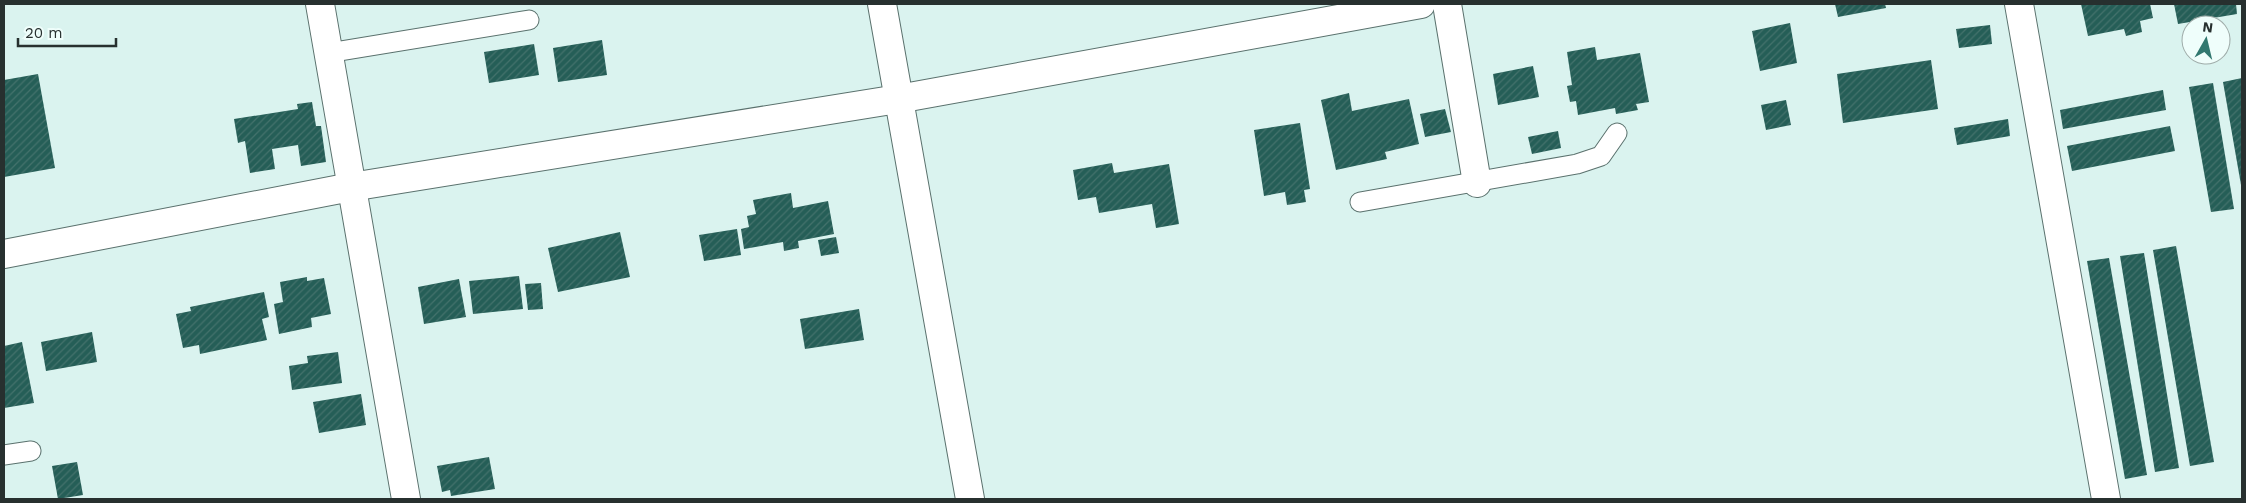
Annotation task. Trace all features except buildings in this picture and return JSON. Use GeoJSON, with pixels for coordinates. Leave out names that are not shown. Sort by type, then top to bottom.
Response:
{"type":"FeatureCollection","features":[{"type":"Feature","properties":{"kind":"street"},"geometry":{"type":"LineString","coordinates":[[320,4],[406,499]]}},
{"type":"Feature","properties":{"kind":"street"},"geometry":{"type":"LineString","coordinates":[[882,4],[970,499]]}},
{"type":"Feature","properties":{"kind":"street"},"geometry":{"type":"LineString","coordinates":[[4,254],[351,186],[898,98],[1422,4]]}},
{"type":"Feature","properties":{"kind":"street"},"geometry":{"type":"LineString","coordinates":[[1447,4],[1477,183]]}},
{"type":"Feature","properties":{"kind":"street"},"geometry":{"type":"LineString","coordinates":[[2019,4],[2106,499]]}},
{"type":"Feature","properties":{"kind":"lane"},"geometry":{"type":"LineString","coordinates":[[328,54],[529,20]]}},
{"type":"Feature","properties":{"kind":"lane"},"geometry":{"type":"LineString","coordinates":[[1360,202],[1477,183],[1576,164],[1601,156],[1617,133]]}},
{"type":"Feature","properties":{"kind":"lane"},"geometry":{"type":"LineString","coordinates":[[4,456],[31,451]]}}]}
